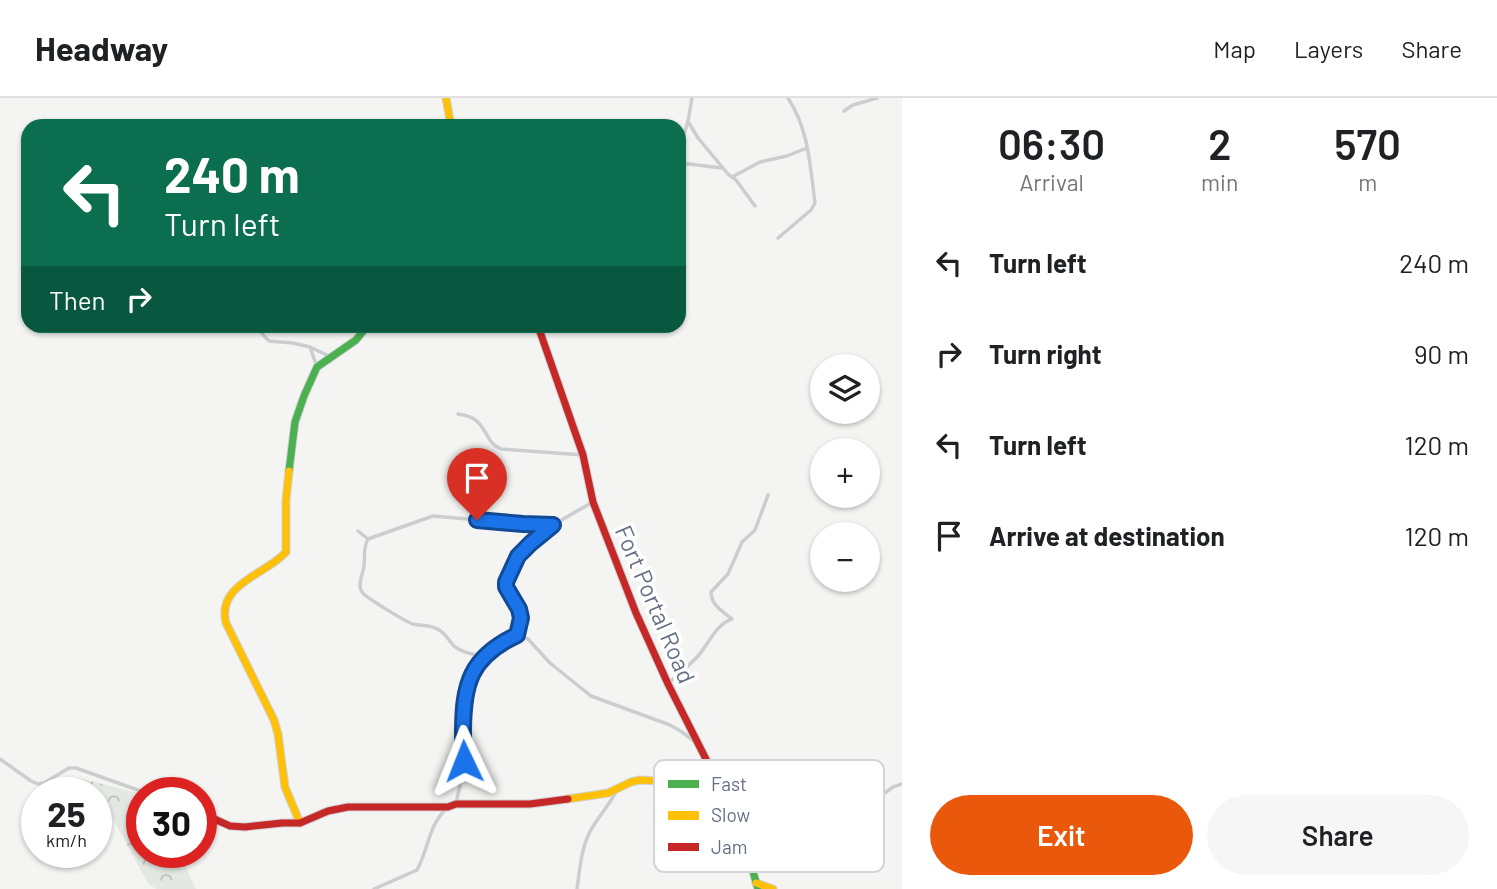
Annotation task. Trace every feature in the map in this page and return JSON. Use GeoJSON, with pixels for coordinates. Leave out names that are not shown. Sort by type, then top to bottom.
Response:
{"type":"FeatureCollection","features":[{"type":"Feature","properties":{"kind":"street"},"geometry":{"type":"LineString","coordinates":[[446,98],[450,119]]}},
{"type":"Feature","properties":{"kind":"street"},"geometry":{"type":"LineString","coordinates":[[686,130],[692,98]]}},
{"type":"Feature","properties":{"kind":"street"},"geometry":{"type":"LineString","coordinates":[[778,238],[815,203],[801,121],[788,98]]}},
{"type":"Feature","properties":{"kind":"street"},"geometry":{"type":"LineString","coordinates":[[844,111],[852,105],[877,98]]}},
{"type":"Feature","properties":{"kind":"street"},"geometry":{"type":"LineString","coordinates":[[689,123],[698,138],[722,168],[736,180],[755,206]]}},
{"type":"Feature","properties":{"kind":"street"},"geometry":{"type":"LineString","coordinates":[[732,177],[760,162],[807,148]]}},
{"type":"Feature","properties":{"kind":"street"},"geometry":{"type":"LineString","coordinates":[[686,164],[722,168]]}},
{"type":"Feature","properties":{"kind":"street"},"geometry":{"type":"LineString","coordinates":[[262,333],[270,341],[310,347],[331,357]]}},
{"type":"Feature","properties":{"kind":"street"},"geometry":{"type":"LineString","coordinates":[[300,823],[285,787],[274,720],[229,631],[224,615],[229,598],[240,585],[279,560],[286,552],[286,500],[295,422],[317,367],[356,340],[362,333]]}},
{"type":"Feature","properties":{"kind":"street","name":"Fort Portal Road"},"geometry":{"type":"LineString","coordinates":[[540,333],[583,454],[593,502],[636,613],[707,760]]}},
{"type":"Feature","properties":{"kind":"street"},"geometry":{"type":"LineString","coordinates":[[310,347],[317,367]]}},
{"type":"Feature","properties":{"kind":"street"},"geometry":{"type":"LineString","coordinates":[[458,414],[476,420],[492,444],[501,449],[583,454]]}},
{"type":"Feature","properties":{"kind":"street"},"geometry":{"type":"LineString","coordinates":[[668,684],[699,655],[719,628],[728,619],[732,619],[713,603],[711,592],[727,574],[742,542],[755,530],[768,495]]}},
{"type":"Feature","properties":{"kind":"street"},"geometry":{"type":"LineString","coordinates":[[374,889],[417,870],[434,823],[438,816],[452,805],[464,761],[463,735],[469,679],[485,656],[517,635],[521,618],[506,582],[518,556],[553,525],[593,502]]}},
{"type":"Feature","properties":{"kind":"street"},"geometry":{"type":"LineString","coordinates":[[485,656],[474,655],[455,647],[442,631],[411,624],[365,597],[360,586],[364,547],[368,539],[433,516],[553,525]]}},
{"type":"Feature","properties":{"kind":"street"},"geometry":{"type":"LineString","coordinates":[[358,531],[368,539]]}},
{"type":"Feature","properties":{"kind":"street"},"geometry":{"type":"LineString","coordinates":[[517,635],[528,639],[550,663],[591,696],[670,725],[700,746]]}},
{"type":"Feature","properties":{"kind":"street"},"geometry":{"type":"LineString","coordinates":[[474,655],[478,664]]}},
{"type":"Feature","properties":{"kind":"street"},"geometry":{"type":"LineString","coordinates":[[0,759],[38,784],[69,768],[76,768],[126,786]]}},
{"type":"Feature","properties":{"kind":"street"},"geometry":{"type":"LineString","coordinates":[[217,820],[237,827],[300,823],[328,811],[348,807],[555,802],[598,795],[631,782],[654,780]]}},
{"type":"Feature","properties":{"kind":"street"},"geometry":{"type":"LineString","coordinates":[[884,794],[902,784]]}},
{"type":"Feature","properties":{"kind":"street"},"geometry":{"type":"LineString","coordinates":[[578,889],[587,837],[618,788]]}},
{"type":"Feature","properties":{"kind":"street"},"geometry":{"type":"LineString","coordinates":[[757,886],[774,889]]}},
{"type":"Feature","properties":{"kind":"green space"},"geometry":{"type":"Polygon","coordinates":[[[112,786],[126,790],[126,843],[114,821],[112,786]]]}},
{"type":"Feature","properties":{"kind":"green space"},"geometry":{"type":"Polygon","coordinates":[[[140,868],[186,868],[196,889],[156,889],[148,883],[140,868]]]}},
{"type":"Feature","properties":{"kind":"traffic: fast"},"geometry":{"type":"LineString","coordinates":[[289,471],[295,422],[317,367],[356,340],[362,333]]}},
{"type":"Feature","properties":{"kind":"traffic: fast"},"geometry":{"type":"LineString","coordinates":[[753,872],[758,889]]}},
{"type":"Feature","properties":{"kind":"traffic: slow"},"geometry":{"type":"LineString","coordinates":[[446,98],[450,119]]}},
{"type":"Feature","properties":{"kind":"traffic: slow"},"geometry":{"type":"LineString","coordinates":[[289,471],[286,552],[236,589],[228,599],[225,610],[226,623],[274,720],[285,787],[300,823]]}},
{"type":"Feature","properties":{"kind":"traffic: slow"},"geometry":{"type":"LineString","coordinates":[[568,799],[608,793],[640,780],[654,781]]}},
{"type":"Feature","properties":{"kind":"traffic: slow"},"geometry":{"type":"LineString","coordinates":[[756,883],[773,889]]}},
{"type":"Feature","properties":{"kind":"traffic: jam"},"geometry":{"type":"LineString","coordinates":[[540,333],[583,455],[593,502],[636,613],[706,760]]}},
{"type":"Feature","properties":{"kind":"traffic: jam"},"geometry":{"type":"LineString","coordinates":[[217,820],[230,826],[245,827],[300,823],[328,811],[348,807],[448,807],[456,804],[530,804],[568,799]]}},
{"type":"Feature","properties":{"kind":"route"},"geometry":{"type":"LineString","coordinates":[[464,761],[463,727],[469,679],[485,656],[517,635],[521,618],[519,609],[508,593],[506,582],[518,556],[553,525],[477,520]]}}]}
